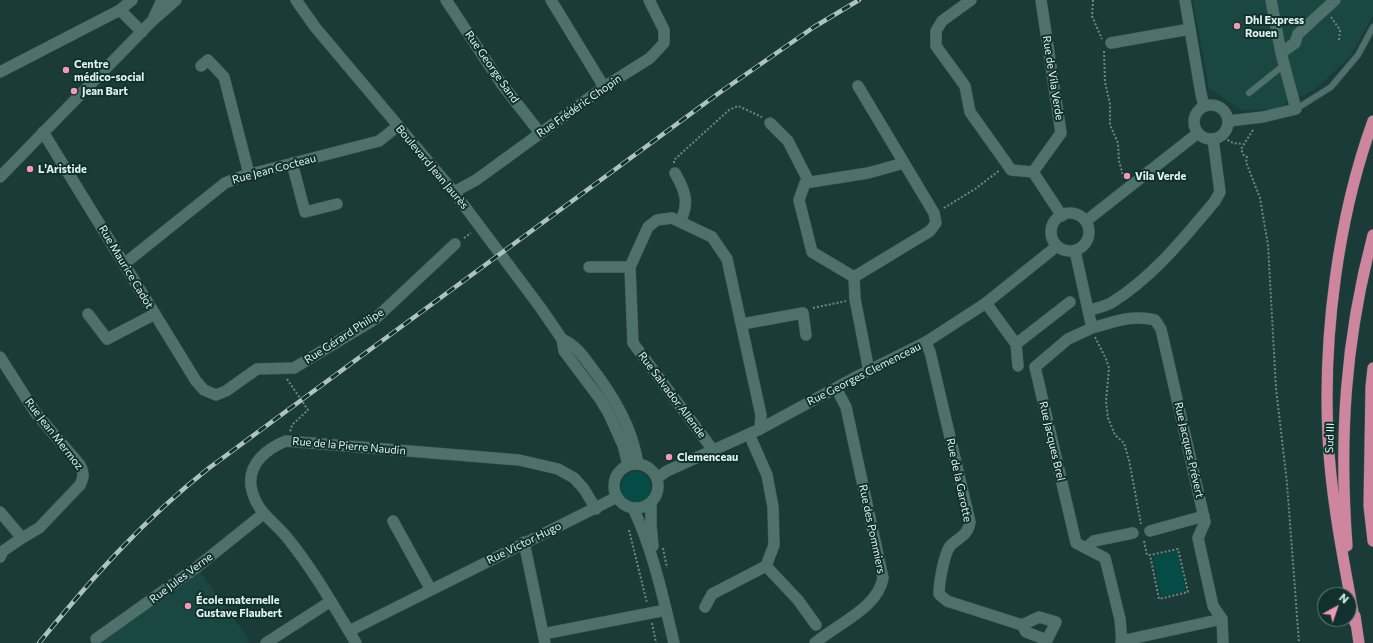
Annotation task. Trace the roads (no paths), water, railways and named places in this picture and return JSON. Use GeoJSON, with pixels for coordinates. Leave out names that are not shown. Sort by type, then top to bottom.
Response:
{"type":"FeatureCollection","features":[{"type":"Feature","properties":{"kind":"highway"},"geometry":{"type":"LineString","coordinates":[[1349,587],[1337,524],[1328,438],[1327,378],[1332,313],[1343,235],[1361,153],[1373,121]]}},
{"type":"Feature","properties":{"kind":"highway","name":"Sud III"},"geometry":{"type":"LineString","coordinates":[[1352,587],[1344,506],[1343,461],[1345,392],[1360,283],[1373,235]]}},
{"type":"Feature","properties":{"kind":"highway"},"geometry":{"type":"LineString","coordinates":[[1373,368],[1371,387],[1369,506],[1373,541]]}},
{"type":"Feature","properties":{"kind":"highway","name":"Sud III"},"geometry":{"type":"LineString","coordinates":[[1357,627],[1359,643]]}},
{"type":"Feature","properties":{"kind":"street"},"geometry":{"type":"LineString","coordinates":[[0,72],[120,10],[132,0]]}},
{"type":"Feature","properties":{"kind":"street"},"geometry":{"type":"LineString","coordinates":[[152,21],[162,0]]}},
{"type":"Feature","properties":{"kind":"street"},"geometry":{"type":"LineString","coordinates":[[0,176],[152,21],[176,0]]}},
{"type":"Feature","properties":{"kind":"street","name":"Boulevard Jean Jaurès"},"geometry":{"type":"LineString","coordinates":[[296,0],[314,27],[454,192],[562,338],[564,351],[610,414],[633,465]]}},
{"type":"Feature","properties":{"kind":"street","name":"Rue George Sand"},"geometry":{"type":"LineString","coordinates":[[446,0],[501,83],[540,133]]}},
{"type":"Feature","properties":{"kind":"street"},"geometry":{"type":"LineString","coordinates":[[551,0],[604,87]]}},
{"type":"Feature","properties":{"kind":"street","name":"Rue Frédéric Chopin"},"geometry":{"type":"LineString","coordinates":[[454,192],[476,180],[604,87],[650,58],[664,43],[664,30],[649,0]]}},
{"type":"Feature","properties":{"kind":"street"},"geometry":{"type":"LineString","coordinates":[[971,0],[942,21],[936,31],[936,46],[965,86],[970,112],[1011,170],[1033,172],[1062,216]]}},
{"type":"Feature","properties":{"kind":"street","name":"Rue de Vila Verde"},"geometry":{"type":"LineString","coordinates":[[1033,172],[1061,133],[1041,0]]}},
{"type":"Feature","properties":{"kind":"street"},"geometry":{"type":"LineString","coordinates":[[1185,0],[1204,106]]}},
{"type":"Feature","properties":{"kind":"street"},"geometry":{"type":"LineString","coordinates":[[1228,121],[1263,117],[1296,109],[1281,53],[1271,0]]}},
{"type":"Feature","properties":{"kind":"street"},"geometry":{"type":"LineString","coordinates":[[1281,53],[1295,42],[1298,34],[1335,0]]}},
{"type":"Feature","properties":{"kind":"street"},"geometry":{"type":"LineString","coordinates":[[120,10],[142,32]]}},
{"type":"Feature","properties":{"kind":"street"},"geometry":{"type":"LineString","coordinates":[[1106,45],[1190,29]]}},
{"type":"Feature","properties":{"kind":"street"},"geometry":{"type":"LineString","coordinates":[[201,66],[208,60],[224,77],[248,174]]}},
{"type":"Feature","properties":{"kind":"street"},"geometry":{"type":"LineString","coordinates":[[854,276],[930,231],[936,223],[934,213],[858,86]]}},
{"type":"Feature","properties":{"kind":"street"},"geometry":{"type":"LineString","coordinates":[[1088,311],[1110,304],[1142,279],[1174,251],[1215,201],[1220,192],[1218,138],[1228,126],[1228,121],[1227,115],[1220,107],[1215,105],[1204,106],[1199,109],[1194,118],[1195,129],[1206,139],[1218,138]]}},
{"type":"Feature","properties":{"kind":"street"},"geometry":{"type":"LineString","coordinates":[[770,123],[788,141],[809,182]]}},
{"type":"Feature","properties":{"kind":"street","name":"Rue Jean Cocteau"},"geometry":{"type":"LineString","coordinates":[[124,264],[225,183],[248,174],[379,141],[398,126]]}},
{"type":"Feature","properties":{"kind":"street","name":"Rue Maurice Cadot"},"geometry":{"type":"LineString","coordinates":[[43,132],[196,381],[204,390],[216,395]]}},
{"type":"Feature","properties":{"kind":"street"},"geometry":{"type":"LineString","coordinates":[[1086,221],[1198,133]]}},
{"type":"Feature","properties":{"kind":"street"},"geometry":{"type":"LineString","coordinates":[[854,276],[812,252],[799,200],[805,183],[868,173],[904,162]]}},
{"type":"Feature","properties":{"kind":"street"},"geometry":{"type":"LineString","coordinates":[[292,163],[305,212],[337,204]]}},
{"type":"Feature","properties":{"kind":"street"},"geometry":{"type":"LineString","coordinates":[[675,173],[684,189],[686,204],[680,222]]}},
{"type":"Feature","properties":{"kind":"street"},"geometry":{"type":"LineString","coordinates":[[1070,213],[1076,214],[1086,221],[1089,230],[1089,237],[1086,244],[1075,251],[1065,250],[1057,246],[1051,233],[1053,226],[1062,216],[1070,213]]}},
{"type":"Feature","properties":{"kind":"street","name":"Rue Salvador Allende"},"geometry":{"type":"LineString","coordinates":[[714,450],[633,343],[630,267],[648,227],[657,220],[672,218],[712,237],[720,245],[727,259],[761,415],[760,429]]}},
{"type":"Feature","properties":{"kind":"street","name":"Rue Gérard Philipe"},"geometry":{"type":"LineString","coordinates":[[216,395],[226,391],[257,369],[294,368],[374,319],[455,244]]}},
{"type":"Feature","properties":{"kind":"street","name":"Rue Georges Clemenceau"},"geometry":{"type":"LineString","coordinates":[[657,478],[760,429],[926,342],[986,303],[1057,246]]}},
{"type":"Feature","properties":{"kind":"street"},"geometry":{"type":"LineString","coordinates":[[1075,251],[1092,328]]}},
{"type":"Feature","properties":{"kind":"street"},"geometry":{"type":"LineString","coordinates":[[589,266],[630,267]]}},
{"type":"Feature","properties":{"kind":"street"},"geometry":{"type":"LineString","coordinates":[[854,276],[855,300],[869,371]]}},
{"type":"Feature","properties":{"kind":"street"},"geometry":{"type":"LineString","coordinates":[[1016,344],[1070,302]]}},
{"type":"Feature","properties":{"kind":"street"},"geometry":{"type":"LineString","coordinates":[[986,303],[1016,344],[1018,366]]}},
{"type":"Feature","properties":{"kind":"street"},"geometry":{"type":"LineString","coordinates":[[742,324],[803,313],[806,335]]}},
{"type":"Feature","properties":{"kind":"street"},"geometry":{"type":"LineString","coordinates":[[88,314],[107,338],[154,314]]}},
{"type":"Feature","properties":{"kind":"street","name":"Rue Jacques Prévert"},"geometry":{"type":"LineString","coordinates":[[1092,328],[1130,318],[1147,318],[1155,320],[1161,329],[1206,522],[1198,538],[1213,606],[1222,620],[1223,643]]}},
{"type":"Feature","properties":{"kind":"street","name":"Rue Jacques Brel"},"geometry":{"type":"LineString","coordinates":[[1092,328],[1068,339],[1035,367],[1076,544],[1105,558],[1120,619],[1121,642]]}},
{"type":"Feature","properties":{"kind":"street","name":"Rue de la Garotte"},"geometry":{"type":"LineString","coordinates":[[926,342],[930,352],[970,522],[969,529],[964,536],[950,546],[939,584],[939,594],[947,601],[1022,625]]}},
{"type":"Feature","properties":{"kind":"street","name":"Rue Jean Mermoz"},"geometry":{"type":"LineString","coordinates":[[1,362],[35,412],[80,465],[84,472],[84,478],[80,485],[39,528],[22,538]]}},
{"type":"Feature","properties":{"kind":"street","name":"Rue des Pommiers"},"geometry":{"type":"LineString","coordinates":[[815,643],[871,602],[880,591],[883,578],[846,407],[836,388]]}},
{"type":"Feature","properties":{"kind":"street"},"geometry":{"type":"LineString","coordinates":[[705,607],[712,594],[766,566],[774,545],[774,507],[767,475],[748,434]]}},
{"type":"Feature","properties":{"kind":"street","name":"Rue de la Pierre Naudin"},"geometry":{"type":"LineString","coordinates":[[356,643],[331,601],[289,539],[263,514],[251,485],[252,469],[272,447],[286,441],[519,460],[558,470],[574,478],[584,489],[596,509]]}},
{"type":"Feature","properties":{"kind":"street"},"geometry":{"type":"LineString","coordinates":[[651,502],[639,508],[632,508],[624,504],[617,497],[614,488],[615,479],[620,471],[633,465],[646,466],[657,478],[658,491],[651,502],[650,525],[657,574]]}},
{"type":"Feature","properties":{"kind":"street","name":"Rue Victor Hugo"},"geometry":{"type":"LineString","coordinates":[[349,631],[524,542],[596,509],[617,497]]}},
{"type":"Feature","properties":{"kind":"street"},"geometry":{"type":"LineString","coordinates":[[632,508],[642,527],[657,574],[674,643]]}},
{"type":"Feature","properties":{"kind":"street"},"geometry":{"type":"LineString","coordinates":[[0,512],[22,538],[8,547],[0,557]]}},
{"type":"Feature","properties":{"kind":"street","name":"Rue Jules Verne"},"geometry":{"type":"LineString","coordinates":[[96,640],[197,566],[263,514]]}},
{"type":"Feature","properties":{"kind":"street"},"geometry":{"type":"LineString","coordinates":[[1086,548],[1094,541],[1142,534],[1204,516]]}},
{"type":"Feature","properties":{"kind":"street"},"geometry":{"type":"LineString","coordinates":[[393,521],[431,590]]}},
{"type":"Feature","properties":{"kind":"street"},"geometry":{"type":"LineString","coordinates":[[524,542],[544,638],[666,610]]}},
{"type":"Feature","properties":{"kind":"street"},"geometry":{"type":"LineString","coordinates":[[766,566],[798,600],[816,626]]}},
{"type":"Feature","properties":{"kind":"street"},"geometry":{"type":"LineString","coordinates":[[266,643],[331,601]]}},
{"type":"Feature","properties":{"kind":"street"},"geometry":{"type":"LineString","coordinates":[[1121,642],[1222,620]]}},
{"type":"Feature","properties":{"kind":"lane"},"geometry":{"type":"LineString","coordinates":[[1296,109],[1331,87],[1358,55],[1373,27]]}},
{"type":"Feature","properties":{"kind":"lane"},"geometry":{"type":"LineString","coordinates":[[1249,93],[1284,65]]}},
{"type":"Feature","properties":{"kind":"railway"},"geometry":{"type":"LineString","coordinates":[[39,643],[99,573],[140,529],[209,468],[719,93],[814,27],[859,0]]}},
{"type":"Feature","properties":{"kind":"place","name":"Dhl Express Rouen"},"geometry":{"type":"Point","coordinates":[1237,26]}},
{"type":"Feature","properties":{"kind":"place","name":"Centre médico-social"},"geometry":{"type":"Point","coordinates":[66,70]}},
{"type":"Feature","properties":{"kind":"place","name":"Jean Bart"},"geometry":{"type":"Point","coordinates":[74,91]}},
{"type":"Feature","properties":{"kind":"place","name":"L'Aristide"},"geometry":{"type":"Point","coordinates":[30,169]}},
{"type":"Feature","properties":{"kind":"place","name":"Vila Verde"},"geometry":{"type":"Point","coordinates":[1127,176]}},
{"type":"Feature","properties":{"kind":"place","name":"Clemenceau"},"geometry":{"type":"Point","coordinates":[669,457]}},
{"type":"Feature","properties":{"kind":"place","name":"École maternelle Gustave Flaubert"},"geometry":{"type":"Point","coordinates":[188,606]}}]}
